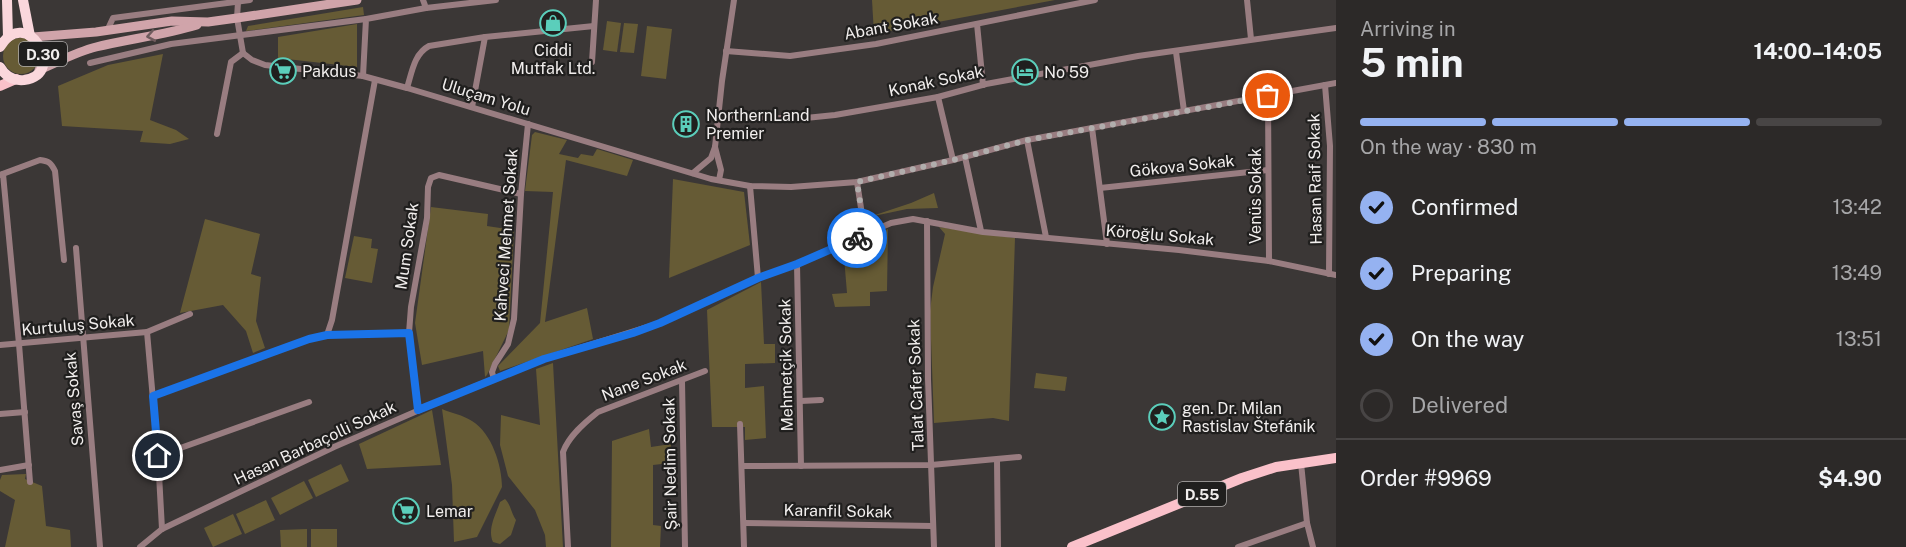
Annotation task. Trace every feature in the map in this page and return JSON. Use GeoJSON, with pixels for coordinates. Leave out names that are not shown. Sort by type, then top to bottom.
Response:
{"type":"FeatureCollection","features":[{"type":"Feature","properties":{"kind":"highway"},"geometry":{"type":"LineString","coordinates":[[0,8],[5,0]]}},
{"type":"Feature","properties":{"kind":"highway","name":"D.30"},"geometry":{"type":"LineString","coordinates":[[4,40],[5,0]]}},
{"type":"Feature","properties":{"kind":"highway","name":"D.30"},"geometry":{"type":"LineString","coordinates":[[0,67],[6,75],[16,80],[29,78],[39,70],[44,56],[42,49],[32,36],[23,0]]}},
{"type":"Feature","properties":{"kind":"highway","name":"D.30"},"geometry":{"type":"LineString","coordinates":[[4,40],[15,34],[32,36]]}},
{"type":"Feature","properties":{"kind":"main road"},"geometry":{"type":"LineString","coordinates":[[39,70],[94,48],[177,31],[208,22],[357,0]]}},
{"type":"Feature","properties":{"kind":"main road"},"geometry":{"type":"LineString","coordinates":[[32,36],[107,31],[172,21],[208,22]]}},
{"type":"Feature","properties":{"kind":"main road","name":"D.30"},"geometry":{"type":"LineString","coordinates":[[0,86],[16,80]]}},
{"type":"Feature","properties":{"kind":"main road","name":"D.55"},"geometry":{"type":"LineString","coordinates":[[1072,547],[1242,478],[1276,467],[1336,458]]}},
{"type":"Feature","properties":{"kind":"street"},"geometry":{"type":"LineString","coordinates":[[107,31],[113,18],[250,0]]}},
{"type":"Feature","properties":{"kind":"street"},"geometry":{"type":"LineString","coordinates":[[423,0],[426,8]]}},
{"type":"Feature","properties":{"kind":"street"},"geometry":{"type":"LineString","coordinates":[[90,63],[178,43],[496,0]]}},
{"type":"Feature","properties":{"kind":"street"},"geometry":{"type":"LineString","coordinates":[[592,62],[597,0]]}},
{"type":"Feature","properties":{"kind":"street"},"geometry":{"type":"LineString","coordinates":[[693,173],[711,158],[715,147],[734,0]]}},
{"type":"Feature","properties":{"kind":"street","name":"Abant Sokak"},"geometry":{"type":"LineString","coordinates":[[726,51],[790,56],[876,44],[1095,0]]}},
{"type":"Feature","properties":{"kind":"street"},"geometry":{"type":"LineString","coordinates":[[1246,0],[1251,39]]}},
{"type":"Feature","properties":{"kind":"street"},"geometry":{"type":"LineString","coordinates":[[217,134],[231,62],[243,53],[237,18],[238,2]]}},
{"type":"Feature","properties":{"kind":"street"},"geometry":{"type":"LineString","coordinates":[[363,76],[366,19]]}},
{"type":"Feature","properties":{"kind":"street"},"geometry":{"type":"LineString","coordinates":[[977,24],[983,85]]}},
{"type":"Feature","properties":{"kind":"street"},"geometry":{"type":"LineString","coordinates":[[407,88],[418,56],[429,46],[485,37],[594,26]]}},
{"type":"Feature","properties":{"kind":"street","name":"Konak Sokak"},"geometry":{"type":"LineString","coordinates":[[719,115],[796,119],[938,97],[983,85],[1138,56],[1336,28]]}},
{"type":"Feature","properties":{"kind":"street"},"geometry":{"type":"LineString","coordinates":[[177,31],[178,43]]}},
{"type":"Feature","properties":{"kind":"street"},"geometry":{"type":"LineString","coordinates":[[471,107],[485,37]]}},
{"type":"Feature","properties":{"kind":"street"},"geometry":{"type":"LineString","coordinates":[[1176,52],[1184,111]]}},
{"type":"Feature","properties":{"kind":"street","name":"Uluçam Yolu"},"geometry":{"type":"LineString","coordinates":[[243,53],[252,60],[265,65],[363,76],[693,173],[750,186],[791,187],[857,182],[1028,140],[1336,83]]}},
{"type":"Feature","properties":{"kind":"street"},"geometry":{"type":"LineString","coordinates":[[327,335],[332,321],[375,80]]}},
{"type":"Feature","properties":{"kind":"street","name":"Hasan Raif Sokak"},"geometry":{"type":"LineString","coordinates":[[1325,85],[1333,146],[1333,274]]}},
{"type":"Feature","properties":{"kind":"street","name":"Venüs Sokak"},"geometry":{"type":"LineString","coordinates":[[1268,96],[1269,261]]}},
{"type":"Feature","properties":{"kind":"street"},"geometry":{"type":"LineString","coordinates":[[938,97],[953,160]]}},
{"type":"Feature","properties":{"kind":"street","name":"Kahveci Mehmet Sokak"},"geometry":{"type":"LineString","coordinates":[[494,379],[492,372],[495,364],[508,344],[512,332],[528,124]]}},
{"type":"Feature","properties":{"kind":"street"},"geometry":{"type":"LineString","coordinates":[[1092,128],[1107,244]]}},
{"type":"Feature","properties":{"kind":"street"},"geometry":{"type":"LineString","coordinates":[[1028,140],[1046,237]]}},
{"type":"Feature","properties":{"kind":"street"},"geometry":{"type":"LineString","coordinates":[[715,147],[721,170],[719,180]]}},
{"type":"Feature","properties":{"kind":"street"},"geometry":{"type":"LineString","coordinates":[[965,156],[981,231]]}},
{"type":"Feature","properties":{"kind":"street"},"geometry":{"type":"LineString","coordinates":[[30,482],[19,344],[1,175],[40,160],[47,160],[51,164],[55,171],[63,259],[77,262]]}},
{"type":"Feature","properties":{"kind":"street","name":"Gökova Sokak"},"geometry":{"type":"LineString","coordinates":[[1100,188],[1268,170]]}},
{"type":"Feature","properties":{"kind":"street","name":"Mum Sokak"},"geometry":{"type":"LineString","coordinates":[[418,410],[409,333],[431,178],[439,175],[521,194]]}},
{"type":"Feature","properties":{"kind":"street"},"geometry":{"type":"LineString","coordinates":[[857,182],[865,234]]}},
{"type":"Feature","properties":{"kind":"street"},"geometry":{"type":"LineString","coordinates":[[750,186],[758,278]]}},
{"type":"Feature","properties":{"kind":"street","name":"Hasan Barbaçolli Sokak"},"geometry":{"type":"LineString","coordinates":[[140,547],[162,529],[334,447],[418,410],[544,359],[660,323],[758,278],[797,264],[891,223],[913,219],[981,231]]}},
{"type":"Feature","properties":{"kind":"street","name":"Talat Cafer Sokak"},"geometry":{"type":"LineString","coordinates":[[927,221],[927,326],[934,547]]}},
{"type":"Feature","properties":{"kind":"street","name":"Köroğlu Sokak"},"geometry":{"type":"LineString","coordinates":[[981,231],[1179,250],[1269,261],[1333,274]]}},
{"type":"Feature","properties":{"kind":"street","name":"Savaş Sokak"},"geometry":{"type":"LineString","coordinates":[[76,248],[100,547]]}},
{"type":"Feature","properties":{"kind":"street","name":"Mehmetçik Sokak"},"geometry":{"type":"LineString","coordinates":[[797,264],[801,466]]}},
{"type":"Feature","properties":{"kind":"street","name":"Kurtuluş Sokak"},"geometry":{"type":"LineString","coordinates":[[0,345],[147,332],[190,314]]}},
{"type":"Feature","properties":{"kind":"street"},"geometry":{"type":"LineString","coordinates":[[147,332],[162,529]]}},
{"type":"Feature","properties":{"kind":"street"},"geometry":{"type":"LineString","coordinates":[[153,396],[309,339],[327,335],[409,333]]}},
{"type":"Feature","properties":{"kind":"street","name":"Nane Sokak"},"geometry":{"type":"LineString","coordinates":[[568,547],[563,452],[566,444],[586,421],[598,412],[705,371]]}},
{"type":"Feature","properties":{"kind":"street","name":"Şair Nedim Sokak"},"geometry":{"type":"LineString","coordinates":[[682,381],[685,547]]}},
{"type":"Feature","properties":{"kind":"street"},"geometry":{"type":"LineString","coordinates":[[801,401],[821,400]]}},
{"type":"Feature","properties":{"kind":"street"},"geometry":{"type":"LineString","coordinates":[[158,456],[309,402]]}},
{"type":"Feature","properties":{"kind":"street"},"geometry":{"type":"LineString","coordinates":[[0,414],[24,412]]}},
{"type":"Feature","properties":{"kind":"street"},"geometry":{"type":"LineString","coordinates":[[740,424],[744,547]]}},
{"type":"Feature","properties":{"kind":"street"},"geometry":{"type":"LineString","coordinates":[[742,466],[931,465],[1019,457]]}},
{"type":"Feature","properties":{"kind":"street"},"geometry":{"type":"LineString","coordinates":[[997,460],[998,547]]}},
{"type":"Feature","properties":{"kind":"street"},"geometry":{"type":"LineString","coordinates":[[1301,463],[1307,523],[1313,547]]}},
{"type":"Feature","properties":{"kind":"street"},"geometry":{"type":"LineString","coordinates":[[0,471],[28,465]]}},
{"type":"Feature","properties":{"kind":"street","name":"Karanfil Sokak"},"geometry":{"type":"LineString","coordinates":[[744,523],[932,526]]}},
{"type":"Feature","properties":{"kind":"street"},"geometry":{"type":"LineString","coordinates":[[1238,547],[1307,523]]}},
{"type":"Feature","properties":{"kind":"shaded area"},"geometry":{"type":"Polygon","coordinates":[[[872,0],[1055,0],[874,34],[872,0]]]}},
{"type":"Feature","properties":{"kind":"shaded area"},"geometry":{"type":"Polygon","coordinates":[[[363,7],[364,15],[246,31],[248,26],[363,7]]]}},
{"type":"Feature","properties":{"kind":"shaded area"},"geometry":{"type":"Polygon","coordinates":[[[607,21],[621,23],[617,52],[603,50],[607,21]]]}},
{"type":"Feature","properties":{"kind":"shaded area"},"geometry":{"type":"Polygon","coordinates":[[[624,23],[638,24],[634,53],[620,52],[624,23]]]}},
{"type":"Feature","properties":{"kind":"shaded area"},"geometry":{"type":"Polygon","coordinates":[[[357,24],[357,67],[278,58],[278,37],[357,24]]]}},
{"type":"Feature","properties":{"kind":"shaded area"},"geometry":{"type":"Polygon","coordinates":[[[647,26],[672,29],[666,79],[641,76],[647,26]]]}},
{"type":"Feature","properties":{"kind":"shaded area"},"geometry":{"type":"Polygon","coordinates":[[[21,38],[34,43],[39,56],[34,69],[21,74],[8,69],[3,56],[8,43],[21,38]]]}},
{"type":"Feature","properties":{"kind":"shaded area"},"geometry":{"type":"Polygon","coordinates":[[[163,54],[150,120],[176,130],[189,139],[170,144],[140,142],[143,131],[62,126],[58,86],[108,65],[163,54]]]}},
{"type":"Feature","properties":{"kind":"shaded area"},"geometry":{"type":"Polygon","coordinates":[[[535,132],[567,140],[559,154],[578,158],[581,154],[593,156],[597,149],[633,160],[627,176],[566,160],[545,322],[587,308],[593,339],[500,371],[498,366],[540,323],[553,192],[525,191],[532,135],[535,132]]]}},
{"type":"Feature","properties":{"kind":"shaded area"},"geometry":{"type":"Polygon","coordinates":[[[673,179],[744,192],[750,245],[669,278],[673,179]]]}},
{"type":"Feature","properties":{"kind":"shaded area"},"geometry":{"type":"Polygon","coordinates":[[[934,193],[938,208],[907,209],[869,217],[911,203],[934,193]]]}},
{"type":"Feature","properties":{"kind":"shaded area"},"geometry":{"type":"Polygon","coordinates":[[[431,207],[488,214],[487,226],[514,230],[509,330],[485,377],[483,351],[422,365],[415,323],[431,207]]]}},
{"type":"Feature","properties":{"kind":"shaded area"},"geometry":{"type":"Polygon","coordinates":[[[205,219],[260,234],[251,274],[261,277],[256,321],[265,348],[253,353],[246,331],[223,305],[180,313],[205,219]]]}},
{"type":"Feature","properties":{"kind":"shaded area"},"geometry":{"type":"Polygon","coordinates":[[[939,227],[1015,238],[1009,421],[993,418],[934,423],[930,311],[945,234],[939,227]]]}},
{"type":"Feature","properties":{"kind":"shaded area"},"geometry":{"type":"Polygon","coordinates":[[[888,229],[887,291],[870,292],[870,306],[835,307],[832,294],[847,293],[844,257],[841,250],[888,229]]]}},
{"type":"Feature","properties":{"kind":"shaded area"},"geometry":{"type":"Polygon","coordinates":[[[354,236],[372,239],[371,248],[378,249],[372,283],[345,278],[354,236]]]}},
{"type":"Feature","properties":{"kind":"shaded area"},"geometry":{"type":"Polygon","coordinates":[[[761,282],[764,344],[775,344],[775,363],[745,364],[745,388],[764,386],[766,438],[745,440],[745,427],[712,427],[707,310],[761,282]]]}},
{"type":"Feature","properties":{"kind":"shaded area"},"geometry":{"type":"Polygon","coordinates":[[[553,363],[563,547],[546,547],[545,535],[535,510],[508,476],[500,445],[501,415],[540,425],[536,369],[553,363]]]}},
{"type":"Feature","properties":{"kind":"shaded area"},"geometry":{"type":"Polygon","coordinates":[[[1036,373],[1067,377],[1065,391],[1034,388],[1036,373]]]}},
{"type":"Feature","properties":{"kind":"shaded area"},"geometry":{"type":"Polygon","coordinates":[[[442,409],[468,419],[485,433],[498,460],[502,479],[502,487],[477,537],[454,542],[452,485],[442,409]]]}},
{"type":"Feature","properties":{"kind":"shaded area"},"geometry":{"type":"Polygon","coordinates":[[[432,410],[441,465],[367,469],[359,444],[432,410]]]}},
{"type":"Feature","properties":{"kind":"shaded area"},"geometry":{"type":"Polygon","coordinates":[[[649,429],[651,447],[671,444],[670,463],[653,465],[653,525],[661,526],[660,547],[611,547],[612,441],[649,429]]]}},
{"type":"Feature","properties":{"kind":"shaded area"},"geometry":{"type":"Polygon","coordinates":[[[341,464],[349,481],[316,497],[308,480],[341,464]]]}},
{"type":"Feature","properties":{"kind":"shaded area"},"geometry":{"type":"Polygon","coordinates":[[[26,474],[25,479],[42,486],[46,526],[70,530],[71,547],[5,547],[15,500],[0,491],[0,480],[2,475],[26,474]]]}},
{"type":"Feature","properties":{"kind":"shaded area"},"geometry":{"type":"Polygon","coordinates":[[[304,481],[313,498],[280,515],[271,498],[304,481]]]}},
{"type":"Feature","properties":{"kind":"shaded area"},"geometry":{"type":"Polygon","coordinates":[[[505,499],[516,520],[511,535],[500,544],[493,542],[491,532],[500,502],[505,499]]]}},
{"type":"Feature","properties":{"kind":"shaded area"},"geometry":{"type":"Polygon","coordinates":[[[266,500],[275,520],[245,534],[236,514],[266,500]]]}},
{"type":"Feature","properties":{"kind":"shaded area"},"geometry":{"type":"Polygon","coordinates":[[[233,514],[242,534],[213,547],[204,528],[233,514]]]}},
{"type":"Feature","properties":{"kind":"shaded area"},"geometry":{"type":"Polygon","coordinates":[[[307,529],[307,547],[281,547],[280,530],[307,529]]]}},
{"type":"Feature","properties":{"kind":"shaded area"},"geometry":{"type":"Polygon","coordinates":[[[311,529],[337,529],[337,547],[311,547],[311,529]]]}},
{"type":"Feature","properties":{"kind":"way so far"},"geometry":{"type":"LineString","coordinates":[[857,238],[865,234],[857,182],[1028,140],[1268,96]]}},
{"type":"Feature","properties":{"kind":"place","name":"Ciddi Mutfak Ltd."},"geometry":{"type":"Point","coordinates":[553,23]}},
{"type":"Feature","properties":{"kind":"place","name":"Pakdus"},"geometry":{"type":"Point","coordinates":[283,71]}},
{"type":"Feature","properties":{"kind":"place","name":"No 59"},"geometry":{"type":"Point","coordinates":[1025,72]}},
{"type":"Feature","properties":{"kind":"place","name":"NorthernLand Premier"},"geometry":{"type":"Point","coordinates":[686,124]}},
{"type":"Feature","properties":{"kind":"place","name":"gen. Dr. Milan Rastislav Štefánik"},"geometry":{"type":"Point","coordinates":[1162,417]}},
{"type":"Feature","properties":{"kind":"place","name":"Lemar"},"geometry":{"type":"Point","coordinates":[406,511]}},
{"type":"Feature","properties":{"kind":"route"},"geometry":{"type":"LineString","coordinates":[[158,456],[153,396],[309,339],[327,335],[409,333],[418,410],[544,359],[660,323],[758,278],[857,238]]}}]}
